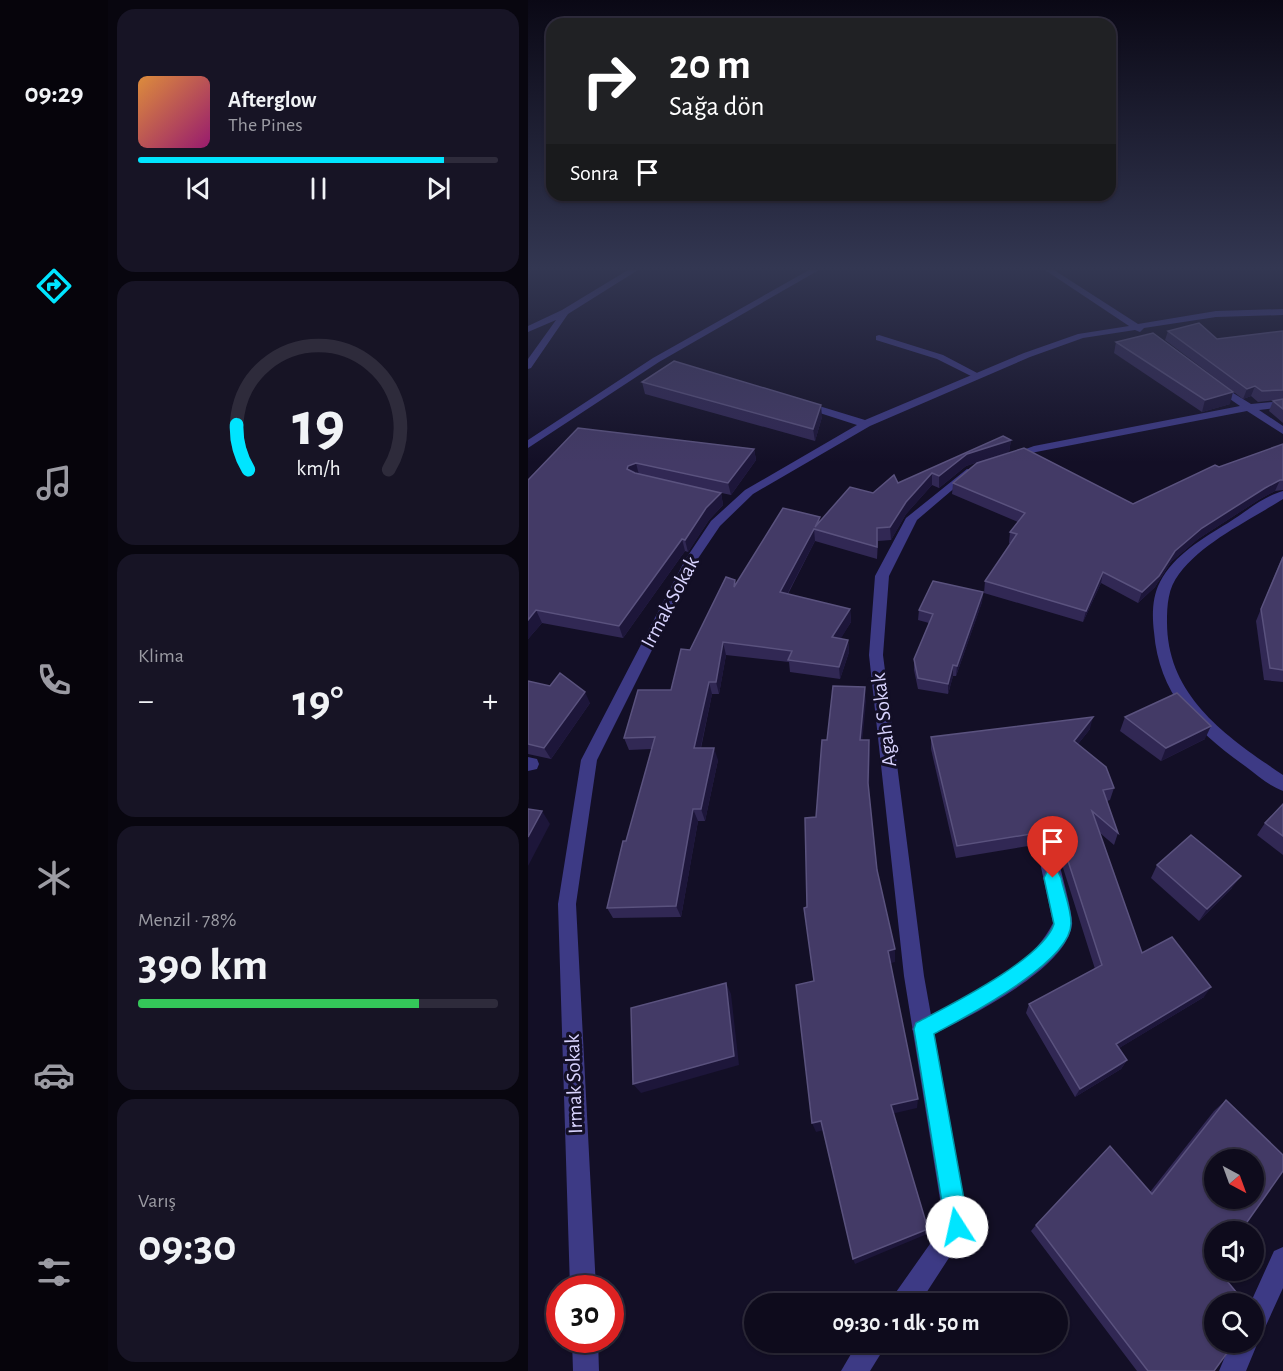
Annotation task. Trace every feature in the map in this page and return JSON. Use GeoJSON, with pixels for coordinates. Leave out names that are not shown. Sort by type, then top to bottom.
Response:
{"type":"FeatureCollection","features":[{"type":"Feature","properties":{"kind":"street"},"geometry":{"type":"LineString","coordinates":[[528,366],[550,334]]}},
{"type":"Feature","properties":{"kind":"street"},"geometry":{"type":"LineString","coordinates":[[528,445],[656,360],[702,334]]}},
{"type":"Feature","properties":{"kind":"street","name":"Irmak Sokak"},"geometry":{"type":"LineString","coordinates":[[582,1275],[567,904],[589,760],[691,560],[733,501],[866,424],[976,375],[1081,336],[1102,334]]}},
{"type":"Feature","properties":{"kind":"street"},"geometry":{"type":"LineString","coordinates":[[879,338],[940,357],[976,375]]}},
{"type":"Feature","properties":{"kind":"street"},"geometry":{"type":"LineString","coordinates":[[656,360],[667,363]]}},
{"type":"Feature","properties":{"kind":"street"},"geometry":{"type":"LineString","coordinates":[[1210,381],[1246,408],[1283,431]]}},
{"type":"Feature","properties":{"kind":"street"},"geometry":{"type":"LineString","coordinates":[[789,400],[866,424]]}},
{"type":"Feature","properties":{"kind":"street","name":"Agah Sokak"},"geometry":{"type":"LineString","coordinates":[[911,1293],[957,1227],[912,964],[876,655],[882,576],[912,518],[970,470],[1034,449],[1246,408],[1283,404]]}},
{"type":"Feature","properties":{"kind":"street"},"geometry":{"type":"LineString","coordinates":[[1283,494],[1190,555],[1166,582],[1160,610],[1160,643],[1169,677],[1191,712],[1222,743],[1283,784]]}},
{"type":"Feature","properties":{"kind":"street"},"geometry":{"type":"LineString","coordinates":[[923,1029],[982,999],[1043,956],[1059,937],[1063,924],[1044,839]]}},
{"type":"Feature","properties":{"kind":"street"},"geometry":{"type":"LineString","coordinates":[[1264,1301],[1283,1260]]}},
{"type":"Feature","properties":{"kind":"street"},"geometry":{"type":"LineString","coordinates":[[585,1353],[586,1371]]}},
{"type":"Feature","properties":{"kind":"street"},"geometry":{"type":"LineString","coordinates":[[854,1371],[867,1353]]}},
{"type":"Feature","properties":{"kind":"street"},"geometry":{"type":"LineString","coordinates":[[1232,1371],[1240,1353]]}},
{"type":"Feature","properties":{"kind":"building"},"geometry":{"type":"Polygon","coordinates":[[[1154,334],[1233,392],[1205,400],[1116,342],[1154,334]]]}},
{"type":"Feature","properties":{"kind":"building"},"geometry":{"type":"Polygon","coordinates":[[[1172,334],[1211,334],[1217,339],[1258,334],[1283,334],[1283,390],[1262,391],[1255,386],[1247,389],[1172,334]]]}},
{"type":"Feature","properties":{"kind":"building"},"geometry":{"type":"Polygon","coordinates":[[[674,361],[821,405],[813,429],[642,382],[674,361]]]}},
{"type":"Feature","properties":{"kind":"building"},"geometry":{"type":"Polygon","coordinates":[[[1283,399],[1283,409],[1273,401],[1283,399]]]}},
{"type":"Feature","properties":{"kind":"building"},"geometry":{"type":"Polygon","coordinates":[[[578,428],[754,449],[728,483],[636,463],[628,466],[627,469],[635,473],[721,493],[706,508],[685,540],[682,539],[619,626],[536,610],[528,620],[528,480],[578,428]]]}},
{"type":"Feature","properties":{"kind":"building"},"geometry":{"type":"Polygon","coordinates":[[[1003,436],[1011,440],[967,454],[939,476],[932,473],[906,502],[890,527],[877,528],[877,547],[814,529],[780,592],[850,609],[832,637],[848,640],[839,667],[788,660],[792,651],[723,642],[716,682],[709,682],[694,748],[714,748],[701,809],[693,809],[676,906],[607,908],[623,841],[626,841],[655,737],[624,738],[638,690],[671,690],[681,649],[690,650],[726,577],[735,580],[734,587],[783,508],[820,517],[815,527],[850,487],[873,493],[894,475],[898,483],[1003,436]]]}},
{"type":"Feature","properties":{"kind":"building"},"geometry":{"type":"Polygon","coordinates":[[[1283,444],[1283,480],[1265,488],[1202,528],[1175,551],[1159,576],[1142,592],[1103,572],[1086,611],[985,581],[1017,534],[1010,532],[1025,513],[953,483],[977,463],[1024,448],[1133,504],[1215,465],[1219,467],[1283,444]]]}},
{"type":"Feature","properties":{"kind":"building"},"geometry":{"type":"Polygon","coordinates":[[[1283,557],[1283,670],[1270,668],[1261,609],[1283,557]]]}},
{"type":"Feature","properties":{"kind":"building"},"geometry":{"type":"Polygon","coordinates":[[[933,581],[983,592],[957,666],[953,665],[948,684],[918,678],[914,659],[933,614],[919,610],[933,581]]]}},
{"type":"Feature","properties":{"kind":"building"},"geometry":{"type":"Polygon","coordinates":[[[560,673],[585,692],[544,748],[528,744],[528,681],[550,686],[560,673]]]}},
{"type":"Feature","properties":{"kind":"building"},"geometry":{"type":"Polygon","coordinates":[[[833,686],[865,687],[860,740],[869,740],[868,783],[877,870],[895,949],[888,951],[918,1099],[891,1105],[928,1229],[853,1259],[821,1121],[812,1123],[796,985],[814,981],[804,908],[807,907],[805,818],[816,817],[822,740],[827,740],[833,686]]]}},
{"type":"Feature","properties":{"kind":"building"},"geometry":{"type":"Polygon","coordinates":[[[1177,693],[1211,726],[1166,748],[1125,717],[1177,693]]]}},
{"type":"Feature","properties":{"kind":"building"},"geometry":{"type":"Polygon","coordinates":[[[1093,717],[1074,741],[1106,767],[1114,788],[1103,790],[1118,833],[1092,811],[1142,953],[1172,937],[1211,987],[1116,1044],[1127,1060],[1080,1089],[1029,1004],[1102,965],[1055,821],[1048,817],[1040,820],[1036,826],[1037,833],[957,846],[931,737],[1093,717]]]}},
{"type":"Feature","properties":{"kind":"building"},"geometry":{"type":"Polygon","coordinates":[[[1283,804],[1283,836],[1265,823],[1283,804]]]}},
{"type":"Feature","properties":{"kind":"building"},"geometry":{"type":"Polygon","coordinates":[[[528,809],[542,811],[528,837],[528,809]]]}},
{"type":"Feature","properties":{"kind":"building"},"geometry":{"type":"Polygon","coordinates":[[[1191,835],[1241,876],[1207,909],[1157,865],[1191,835]]]}},
{"type":"Feature","properties":{"kind":"building"},"geometry":{"type":"Polygon","coordinates":[[[726,983],[734,1056],[633,1084],[631,1008],[726,983]]]}},
{"type":"Feature","properties":{"kind":"building"},"geometry":{"type":"Polygon","coordinates":[[[1226,1100],[1283,1155],[1283,1171],[1264,1198],[1264,1149],[1204,1149],[1204,1209],[1256,1209],[1248,1221],[1204,1221],[1204,1281],[1227,1281],[1237,1293],[1204,1293],[1204,1353],[1227,1353],[1214,1371],[1148,1371],[1036,1225],[1110,1146],[1152,1194],[1226,1100]]]}},
{"type":"Feature","properties":{"kind":"route"},"geometry":{"type":"LineString","coordinates":[[957,1227],[923,1029],[982,999],[1043,956],[1059,937],[1063,924],[1053,878]]}}]}
